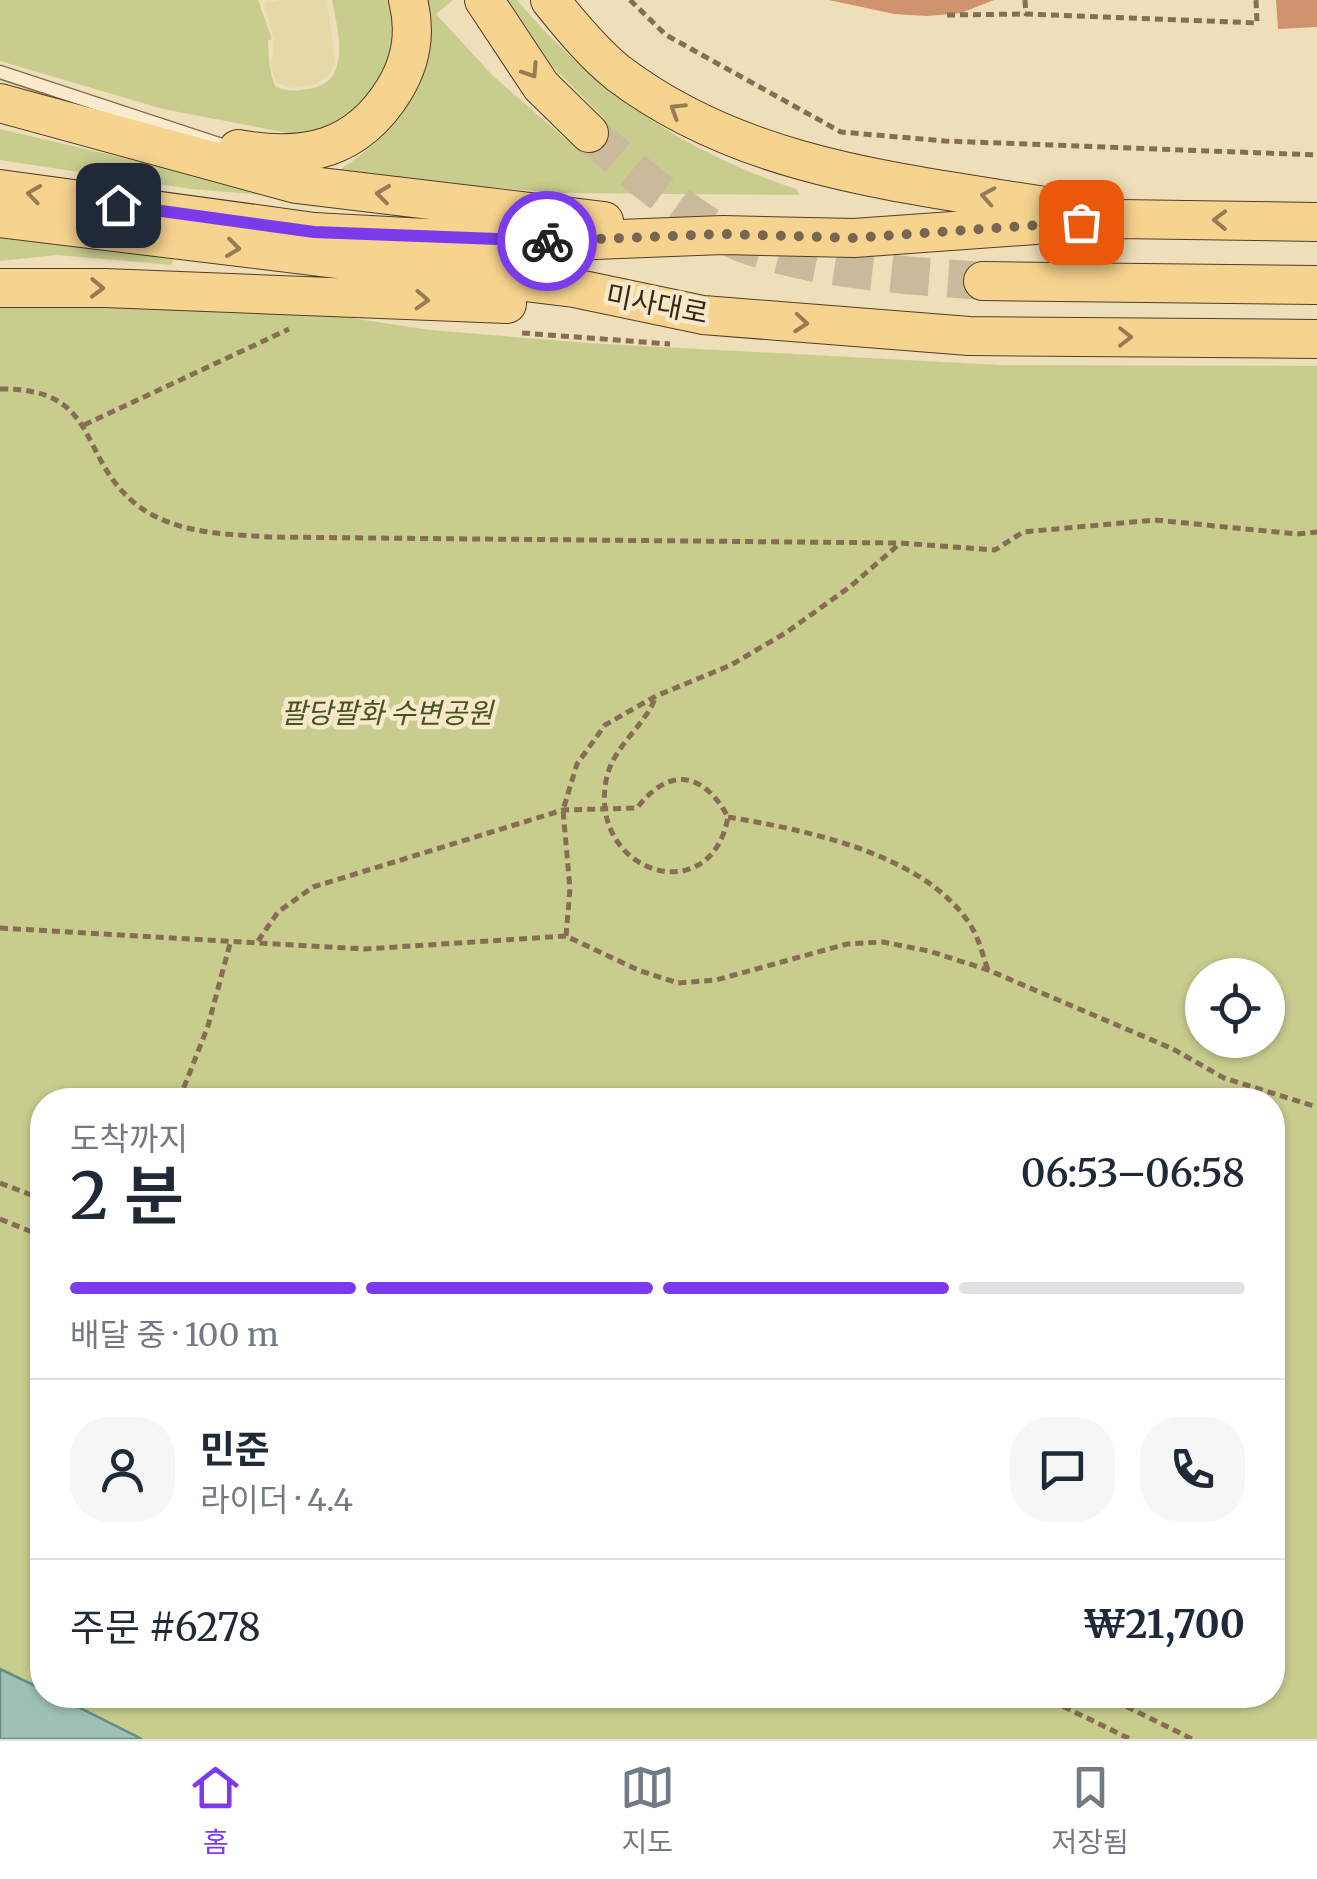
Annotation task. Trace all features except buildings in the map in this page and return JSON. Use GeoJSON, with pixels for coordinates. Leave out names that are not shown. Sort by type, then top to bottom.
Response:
{"type":"FeatureCollection","features":[{"type":"Feature","properties":{"kind":"main road"},"geometry":{"type":"LineString","coordinates":[[136,141],[228,146],[287,155],[318,150],[354,136],[380,111],[404,74],[415,26],[408,0]]}},
{"type":"Feature","properties":{"kind":"main road"},"geometry":{"type":"LineString","coordinates":[[484,0],[540,86],[589,133]]}},
{"type":"Feature","properties":{"kind":"main road"},"geometry":{"type":"LineString","coordinates":[[550,0],[617,72],[697,122],[758,150],[821,168],[1118,219]]}},
{"type":"Feature","properties":{"kind":"main road"},"geometry":{"type":"LineString","coordinates":[[0,103],[296,184],[723,234]]}},
{"type":"Feature","properties":{"kind":"main road","name":"미사대로"},"geometry":{"type":"LineString","coordinates":[[0,190],[314,232],[518,242],[723,234],[854,238],[1118,219],[1317,222]]}},
{"type":"Feature","properties":{"kind":"main road","name":"미사대로"},"geometry":{"type":"LineString","coordinates":[[0,218],[574,288],[704,315],[969,336],[1317,339]]}},
{"type":"Feature","properties":{"kind":"main road"},"geometry":{"type":"LineString","coordinates":[[983,282],[1317,285]]}},
{"type":"Feature","properties":{"kind":"main road"},"geometry":{"type":"LineString","coordinates":[[0,288],[274,294],[704,315]]}},
{"type":"Feature","properties":{"kind":"lane"},"geometry":{"type":"LineString","coordinates":[[0,72],[228,146]]}},
{"type":"Feature","properties":{"kind":"path"},"geometry":{"type":"LineString","coordinates":[[630,0],[666,35],[842,132],[944,141],[1317,156]]}},
{"type":"Feature","properties":{"kind":"path"},"geometry":{"type":"LineString","coordinates":[[1026,0],[1026,14]]}},
{"type":"Feature","properties":{"kind":"path"},"geometry":{"type":"LineString","coordinates":[[947,15],[1026,14],[1257,23],[1256,0]]}},
{"type":"Feature","properties":{"kind":"path"},"geometry":{"type":"LineString","coordinates":[[84,425],[300,324]]}},
{"type":"Feature","properties":{"kind":"path"},"geometry":{"type":"LineString","coordinates":[[0,389],[43,393],[66,404],[84,425],[112,482],[140,507],[203,533],[270,537],[900,542],[995,550],[1023,532],[1155,520],[1297,534],[1317,532]]}},
{"type":"Feature","properties":{"kind":"path"},"geometry":{"type":"LineString","coordinates":[[566,936],[570,888],[563,810],[576,764],[605,725],[656,696],[732,664],[786,632],[851,586],[900,542]]}},
{"type":"Feature","properties":{"kind":"path"},"geometry":{"type":"LineString","coordinates":[[656,696],[651,709],[611,763],[604,809],[619,847],[642,867],[677,872],[708,859],[718,847],[728,817]]}},
{"type":"Feature","properties":{"kind":"path"},"geometry":{"type":"LineString","coordinates":[[258,940],[278,912],[312,887],[563,810],[637,808],[660,785],[696,782],[711,790],[728,817],[800,829],[877,856],[918,878],[951,902],[972,928],[988,970]]}},
{"type":"Feature","properties":{"kind":"path"},"geometry":{"type":"LineString","coordinates":[[0,928],[366,949],[566,936],[638,970],[678,983],[716,980],[816,952],[883,942],[929,951],[988,970],[1172,1048],[1224,1078],[1256,1088]]}},
{"type":"Feature","properties":{"kind":"path"},"geometry":{"type":"LineString","coordinates":[[184,1088],[208,1026],[231,940]]}},
{"type":"Feature","properties":{"kind":"path"},"geometry":{"type":"LineString","coordinates":[[1285,1097],[1317,1107]]}},
{"type":"Feature","properties":{"kind":"path"},"geometry":{"type":"LineString","coordinates":[[0,1183],[30,1194]]}},
{"type":"Feature","properties":{"kind":"path"},"geometry":{"type":"LineString","coordinates":[[0,1219],[30,1231]]}},
{"type":"Feature","properties":{"kind":"path"},"geometry":{"type":"LineString","coordinates":[[1067,1708],[1130,1739]]}},
{"type":"Feature","properties":{"kind":"path"},"geometry":{"type":"LineString","coordinates":[[1129,1708],[1192,1739]]}},
{"type":"Feature","properties":{"kind":"shaded area"},"geometry":{"type":"Polygon","coordinates":[[[327,0],[335,61],[329,75],[316,84],[290,88],[277,83],[271,68],[274,41],[264,3],[327,0]]]}},
{"type":"Feature","properties":{"kind":"green space"},"geometry":{"type":"Polygon","coordinates":[[[0,0],[258,0],[272,39],[268,41],[275,86],[291,90],[322,85],[337,67],[339,40],[332,0],[392,0],[398,38],[376,100],[314,138],[163,109],[0,61],[0,0]]]}},
{"type":"Feature","properties":{"kind":"green space"},"geometry":{"type":"Polygon","coordinates":[[[422,0],[453,0],[436,14],[492,75],[576,148],[604,118],[542,56],[500,0],[517,0],[577,62],[643,114],[716,157],[796,189],[800,195],[565,193],[382,179],[338,171],[385,134],[409,100],[419,59],[422,0]]]}},
{"type":"Feature","properties":{"kind":"green space"},"geometry":{"type":"Polygon","coordinates":[[[0,129],[278,196],[191,189],[0,160],[0,129]]]}},
{"type":"Feature","properties":{"kind":"green space"},"geometry":{"type":"Polygon","coordinates":[[[0,235],[173,256],[172,265],[57,255],[0,261],[0,235]]]}},
{"type":"Feature","properties":{"kind":"green space","name":"팔당팔화 수변공원"},"geometry":{"type":"Polygon","coordinates":[[[0,304],[318,313],[430,330],[588,343],[1000,365],[1317,366],[1317,1739],[142,1739],[80,1708],[1285,1708],[1285,1088],[30,1088],[30,1683],[0,1669],[0,304]]]}},
{"type":"Feature","properties":{"kind":"water"},"geometry":{"type":"Polygon","coordinates":[[[0,1669],[30,1683],[30,1708],[80,1708],[142,1739],[0,1739],[0,1669]]]}},
{"type":"Feature","properties":{"kind":"tunnel"},"geometry":{"type":"LineString","coordinates":[[589,133],[685,211],[747,245],[834,266],[983,281]]}},
{"type":"Feature","properties":{"kind":"way so far"},"geometry":{"type":"LineString","coordinates":[[547,241],[723,234],[854,238],[1081,222]]}},
{"type":"Feature","properties":{"kind":"route"},"geometry":{"type":"LineString","coordinates":[[118,205],[314,232],[547,241]]}}]}
